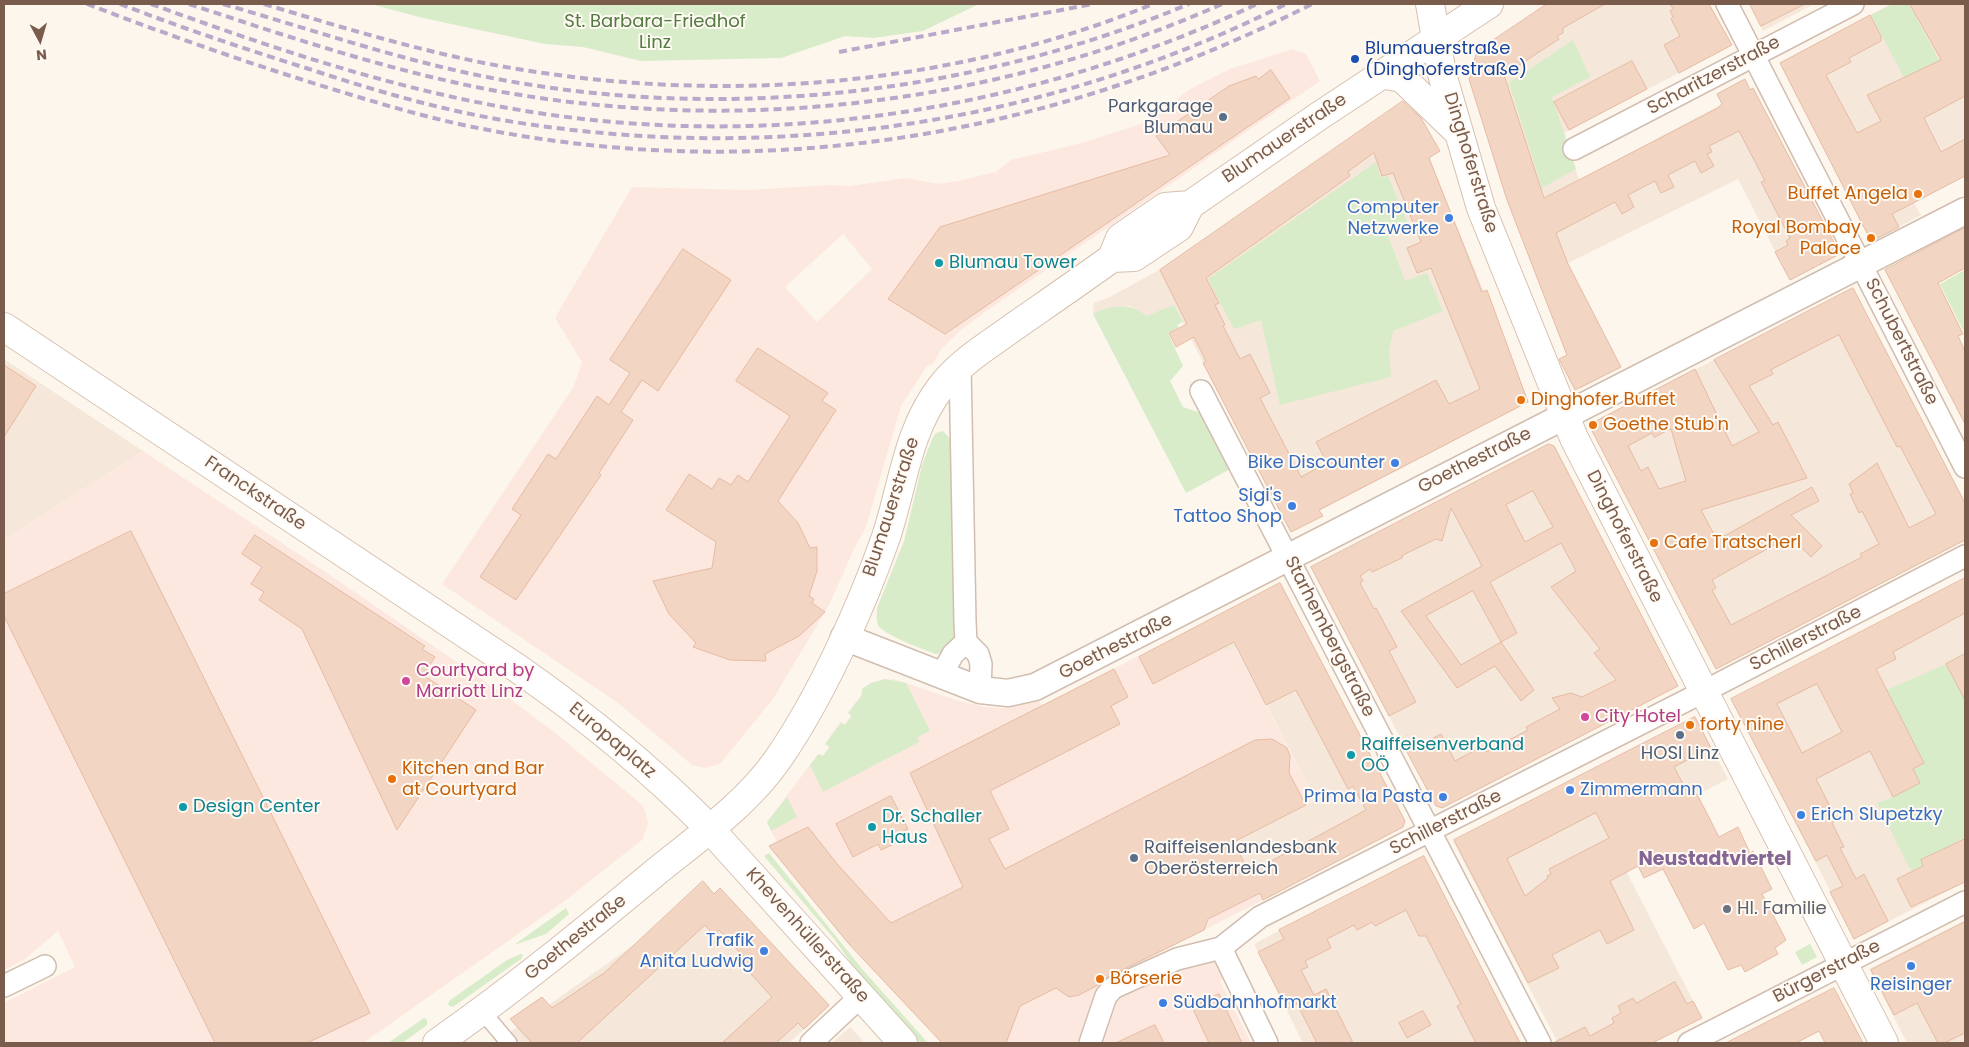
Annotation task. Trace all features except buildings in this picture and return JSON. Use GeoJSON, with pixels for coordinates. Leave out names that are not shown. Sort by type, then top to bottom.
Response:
{"type":"FeatureCollection","features":[{"type":"Feature","properties":{"kind":"main road","name":"Dinghoferstraße"},"geometry":{"type":"LineString","coordinates":[[1430,4],[1436,39],[1458,131],[1498,252],[1574,438],[1884,1043]]}},
{"type":"Feature","properties":{"kind":"main road","name":"Blumauerstraße"},"geometry":{"type":"LineString","coordinates":[[710,829],[735,810],[765,776],[780,756],[828,672],[886,536],[910,447],[919,425],[939,390],[960,365],[1112,258],[1120,238],[1165,207],[1190,205],[1381,74],[1489,4]]}},
{"type":"Feature","properties":{"kind":"main road"},"geometry":{"type":"LineString","coordinates":[[1381,74],[1402,78],[1458,131]]}},
{"type":"Feature","properties":{"kind":"main road","name":"Franckstraße"},"geometry":{"type":"LineString","coordinates":[[4,327],[507,661]]}},
{"type":"Feature","properties":{"kind":"main road","name":"Europaplatz"},"geometry":{"type":"LineString","coordinates":[[507,661],[585,716],[680,798],[710,829]]}},
{"type":"Feature","properties":{"kind":"main road","name":"Khevenhüllerstraße"},"geometry":{"type":"LineString","coordinates":[[710,829],[903,1043]]}},
{"type":"Feature","properties":{"kind":"main road","name":"Goethestraße"},"geometry":{"type":"LineString","coordinates":[[438,1043],[537,971],[710,829]]}},
{"type":"Feature","properties":{"kind":"street","name":"Schubertstraße"},"geometry":{"type":"LineString","coordinates":[[1727,4],[1965,467]]}},
{"type":"Feature","properties":{"kind":"street","name":"Scharitzerstraße"},"geometry":{"type":"LineString","coordinates":[[1574,149],[1853,4]]}},
{"type":"Feature","properties":{"kind":"street","name":"Goethestraße"},"geometry":{"type":"LineString","coordinates":[[844,637],[980,690],[1008,693],[1021,691],[1048,682],[1965,210]]}},
{"type":"Feature","properties":{"kind":"street"},"geometry":{"type":"LineString","coordinates":[[960,365],[972,648],[982,674],[980,690]]}},
{"type":"Feature","properties":{"kind":"street","name":"Starhembergstraße"},"geometry":{"type":"LineString","coordinates":[[1201,391],[1540,1043]]}},
{"type":"Feature","properties":{"kind":"street","name":"Schillerstraße"},"geometry":{"type":"LineString","coordinates":[[1090,1043],[1106,996],[1113,988],[1177,959],[1221,948],[1260,917],[1704,692],[1965,556]]}},
{"type":"Feature","properties":{"kind":"street"},"geometry":{"type":"LineString","coordinates":[[942,676],[952,654],[972,648]]}},
{"type":"Feature","properties":{"kind":"street","name":"Bürgerstraße"},"geometry":{"type":"LineString","coordinates":[[1689,1043],[1965,902]]}},
{"type":"Feature","properties":{"kind":"street"},"geometry":{"type":"LineString","coordinates":[[1221,948],[1267,1043]]}},
{"type":"Feature","properties":{"kind":"street"},"geometry":{"type":"LineString","coordinates":[[4,986],[45,966]]}},
{"type":"Feature","properties":{"kind":"street"},"geometry":{"type":"LineString","coordinates":[[811,1043],[861,996]]}},
{"type":"Feature","properties":{"kind":"street"},"geometry":{"type":"LineString","coordinates":[[482,1011],[509,1043]]}},
{"type":"Feature","properties":{"kind":"shaded area"},"geometry":{"type":"Polygon","coordinates":[[[1547,4],[1709,4],[1732,45],[1564,133],[1579,180],[1722,104],[1717,94],[1744,79],[1750,89],[1753,88],[1840,254],[1790,280],[1738,179],[1568,263],[1621,367],[1580,389],[1507,200],[1469,79],[1476,73],[1473,65],[1477,51],[1547,4]]]}},
{"type":"Feature","properties":{"kind":"shaded area"},"geometry":{"type":"Polygon","coordinates":[[[1749,4],[1814,4],[1763,31],[1749,4]]]}},
{"type":"Feature","properties":{"kind":"shaded area"},"geometry":{"type":"Polygon","coordinates":[[[1891,4],[1965,4],[1965,176],[1914,203],[1921,215],[1874,240],[1869,237],[1780,63],[1891,4]]]}},
{"type":"Feature","properties":{"kind":"shaded area"},"geometry":{"type":"Polygon","coordinates":[[[1293,49],[1306,54],[1320,81],[985,312],[960,331],[941,349],[933,364],[927,366],[901,406],[866,527],[829,605],[773,699],[720,764],[705,768],[692,765],[618,703],[442,584],[574,386],[582,362],[555,318],[632,187],[748,190],[828,185],[849,186],[907,178],[938,184],[958,181],[996,172],[1011,160],[1082,143],[1150,121],[1190,89],[1230,69],[1293,49]],[[843,234],[785,287],[817,322],[872,269],[843,234]]]}},
{"type":"Feature","properties":{"kind":"shaded area"},"geometry":{"type":"Polygon","coordinates":[[[1402,102],[1429,158],[1529,402],[1288,527],[1174,306],[1146,316],[1130,306],[1109,308],[1093,314],[1094,303],[1110,297],[1159,270],[1402,102]]]}},
{"type":"Feature","properties":{"kind":"shaded area"},"geometry":{"type":"Polygon","coordinates":[[[1853,288],[1965,503],[1965,540],[1717,669],[1591,429],[1594,422],[1853,288]]]}},
{"type":"Feature","properties":{"kind":"shaded area"},"geometry":{"type":"Polygon","coordinates":[[[4,359],[143,451],[4,540],[4,359]]]}},
{"type":"Feature","properties":{"kind":"shaded area"},"geometry":{"type":"Polygon","coordinates":[[[1549,444],[1555,446],[1678,686],[1442,808],[1436,806],[1311,567],[1549,444]]]}},
{"type":"Feature","properties":{"kind":"shaded area"},"geometry":{"type":"Polygon","coordinates":[[[143,451],[330,575],[509,698],[554,732],[641,804],[646,812],[648,824],[642,840],[562,903],[363,1043],[4,1043],[4,1003],[75,967],[58,931],[25,959],[4,970],[4,540],[143,451]]]}},
{"type":"Feature","properties":{"kind":"shaded area"},"geometry":{"type":"Polygon","coordinates":[[[1965,578],[1965,882],[1855,939],[1732,700],[1965,578]]]}},
{"type":"Feature","properties":{"kind":"shaded area"},"geometry":{"type":"Polygon","coordinates":[[[1281,583],[1405,821],[1403,827],[1263,900],[1234,843],[1316,800],[1236,647],[1225,653],[1208,620],[1281,583]]]}},
{"type":"Feature","properties":{"kind":"shaded area"},"geometry":{"type":"Polygon","coordinates":[[[1208,620],[1225,653],[1235,647],[1316,800],[1234,843],[1263,900],[1103,982],[1106,988],[1082,1043],[942,1043],[848,943],[769,847],[777,842],[767,822],[818,754],[823,756],[829,747],[825,744],[840,722],[845,724],[851,715],[848,713],[861,695],[862,689],[871,683],[894,679],[956,700],[985,707],[1006,708],[1039,701],[1042,706],[1208,620]]]}},
{"type":"Feature","properties":{"kind":"shaded area"},"geometry":{"type":"Polygon","coordinates":[[[1695,716],[1728,779],[1610,840],[1702,1018],[1652,1043],[1558,1043],[1453,841],[1695,716]]]}},
{"type":"Feature","properties":{"kind":"shaded area"},"geometry":{"type":"Polygon","coordinates":[[[1423,855],[1521,1043],[1303,1043],[1254,944],[1423,855]]]}},
{"type":"Feature","properties":{"kind":"shaded area"},"geometry":{"type":"Polygon","coordinates":[[[720,888],[830,1006],[789,1043],[495,1043],[711,890],[714,894],[720,888]]]}},
{"type":"Feature","properties":{"kind":"shaded area"},"geometry":{"type":"Polygon","coordinates":[[[1965,920],[1965,1043],[1907,1043],[1869,969],[1965,920]]]}},
{"type":"Feature","properties":{"kind":"shaded area","name":"Südbahnhofmarkt"},"geometry":{"type":"Polygon","coordinates":[[[1210,961],[1221,964],[1227,977],[1220,981],[1251,1043],[1095,1043],[1117,997],[1185,965],[1210,961]]]}},
{"type":"Feature","properties":{"kind":"shaded area"},"geometry":{"type":"Polygon","coordinates":[[[850,1027],[865,1043],[832,1043],[850,1027]]]}},
{"type":"Feature","properties":{"kind":"green space","name":"St. Barbara-Friedhof Linz"},"geometry":{"type":"Polygon","coordinates":[[[371,4],[979,4],[923,31],[873,38],[845,36],[781,58],[641,61],[583,47],[545,44],[423,18],[371,4]]]}},
{"type":"Feature","properties":{"kind":"green space"},"geometry":{"type":"Polygon","coordinates":[[[1893,4],[1909,4],[1940,62],[1930,67],[1929,65],[1904,78],[1871,15],[1893,4]]]}},
{"type":"Feature","properties":{"kind":"green space"},"geometry":{"type":"Polygon","coordinates":[[[1573,40],[1590,77],[1552,97],[1576,169],[1542,188],[1509,83],[1573,40]]]}},
{"type":"Feature","properties":{"kind":"green space"},"geometry":{"type":"Polygon","coordinates":[[[1376,162],[1381,178],[1388,176],[1408,224],[1387,233],[1405,281],[1427,273],[1443,311],[1393,331],[1389,351],[1391,377],[1280,405],[1261,320],[1234,329],[1208,279],[1376,162]]]}},
{"type":"Feature","properties":{"kind":"green space"},"geometry":{"type":"Polygon","coordinates":[[[1965,270],[1965,334],[1940,284],[1965,270]]]}},
{"type":"Feature","properties":{"kind":"green space"},"geometry":{"type":"Polygon","coordinates":[[[1174,305],[1183,322],[1177,325],[1179,327],[1168,333],[1183,366],[1170,381],[1183,407],[1207,415],[1234,467],[1186,493],[1093,314],[1121,306],[1134,309],[1146,316],[1174,305]]]}},
{"type":"Feature","properties":{"kind":"green space"},"geometry":{"type":"Polygon","coordinates":[[[943,431],[951,440],[956,638],[945,652],[936,654],[905,642],[881,629],[877,621],[877,608],[904,541],[922,465],[933,437],[936,433],[943,431]]]}},
{"type":"Feature","properties":{"kind":"green space"},"geometry":{"type":"Polygon","coordinates":[[[1946,664],[1958,687],[1965,684],[1965,837],[1950,845],[1953,851],[1933,854],[1921,860],[1923,866],[1911,871],[1877,803],[1893,797],[1913,769],[1924,763],[1887,690],[1946,664]]]}},
{"type":"Feature","properties":{"kind":"green space"},"geometry":{"type":"Polygon","coordinates":[[[885,679],[906,683],[930,731],[918,737],[919,742],[823,792],[810,765],[819,754],[823,756],[830,747],[825,744],[841,723],[845,725],[852,716],[848,713],[862,695],[862,689],[871,683],[885,679]]]}},
{"type":"Feature","properties":{"kind":"green space"},"geometry":{"type":"Polygon","coordinates":[[[787,797],[797,817],[771,831],[767,822],[787,797]]]}},
{"type":"Feature","properties":{"kind":"green space"},"geometry":{"type":"Polygon","coordinates":[[[769,853],[863,970],[928,1043],[920,1043],[864,982],[835,940],[764,856],[769,853]]]}},
{"type":"Feature","properties":{"kind":"green space"},"geometry":{"type":"Polygon","coordinates":[[[566,908],[569,914],[546,934],[514,945],[566,908]]]}},
{"type":"Feature","properties":{"kind":"green space"},"geometry":{"type":"Polygon","coordinates":[[[1810,944],[1817,957],[1802,965],[1795,952],[1810,944]]]}},
{"type":"Feature","properties":{"kind":"green space"},"geometry":{"type":"Polygon","coordinates":[[[521,954],[523,955],[521,959],[453,1007],[448,1005],[449,1001],[507,960],[521,954]]]}},
{"type":"Feature","properties":{"kind":"green space"},"geometry":{"type":"Polygon","coordinates":[[[424,1018],[427,1020],[427,1025],[402,1043],[388,1043],[424,1018]]]}},
{"type":"Feature","properties":{"kind":"railway"},"geometry":{"type":"LineString","coordinates":[[87,4],[258,65],[357,97],[441,120],[483,129],[590,145],[697,152],[803,149],[908,137],[1012,116],[1114,87],[1214,49],[1312,4]]}},
{"type":"Feature","properties":{"kind":"railway"},"geometry":{"type":"LineString","coordinates":[[120,4],[214,38],[334,77],[410,100],[462,112],[514,122],[613,134],[712,138],[811,135],[909,124],[1006,105],[1102,79],[1195,45],[1286,4]]}},
{"type":"Feature","properties":{"kind":"railway"},"geometry":{"type":"LineString","coordinates":[[151,4],[285,51],[422,90],[514,109],[609,122],[704,126],[799,124],[893,114],[987,96],[1079,72],[1169,41],[1257,4]]}},
{"type":"Feature","properties":{"kind":"railway"},"geometry":{"type":"LineString","coordinates":[[189,4],[336,51],[448,81],[486,89],[579,103],[673,110],[767,110],[860,102],[953,88],[1045,67],[1134,39],[1222,4]]}},
{"type":"Feature","properties":{"kind":"railway"},"geometry":{"type":"LineString","coordinates":[[223,4],[373,49],[463,72],[554,88],[646,97],[738,99],[831,94],[923,81],[1014,62],[1102,36],[1189,4]]}},
{"type":"Feature","properties":{"kind":"railway"},"geometry":{"type":"LineString","coordinates":[[264,4],[401,44],[484,63],[568,76],[653,84],[738,86],[823,82],[908,72],[991,56],[1073,33],[1153,4]]}},
{"type":"Feature","properties":{"kind":"railway"},"geometry":{"type":"LineString","coordinates":[[839,52],[1093,4]]}},
{"type":"Feature","properties":{"kind":"place","name":"Blumauerstraße (Dinghoferstraße)"},"geometry":{"type":"Point","coordinates":[1355,59]}},
{"type":"Feature","properties":{"kind":"place","name":"Parkgarage Blumau"},"geometry":{"type":"Point","coordinates":[1223,117]}},
{"type":"Feature","properties":{"kind":"place","name":"Buffet Angela"},"geometry":{"type":"Point","coordinates":[1918,194]}},
{"type":"Feature","properties":{"kind":"place","name":"Computer Netzwerke"},"geometry":{"type":"Point","coordinates":[1449,218]}},
{"type":"Feature","properties":{"kind":"place","name":"Royal Bombay Palace"},"geometry":{"type":"Point","coordinates":[1871,238]}},
{"type":"Feature","properties":{"kind":"place","name":"Blumau Tower"},"geometry":{"type":"Point","coordinates":[939,263]}},
{"type":"Feature","properties":{"kind":"place","name":"Dinghofer Buffet"},"geometry":{"type":"Point","coordinates":[1521,400]}},
{"type":"Feature","properties":{"kind":"place","name":"Goethe Stub'n"},"geometry":{"type":"Point","coordinates":[1593,425]}},
{"type":"Feature","properties":{"kind":"place","name":"Bike Discounter"},"geometry":{"type":"Point","coordinates":[1395,463]}},
{"type":"Feature","properties":{"kind":"place","name":"Sigi's Tattoo Shop"},"geometry":{"type":"Point","coordinates":[1292,506]}},
{"type":"Feature","properties":{"kind":"place","name":"Cafe Tratscherl"},"geometry":{"type":"Point","coordinates":[1654,543]}},
{"type":"Feature","properties":{"kind":"place","name":"Courtyard by Marriott Linz"},"geometry":{"type":"Point","coordinates":[406,681]}},
{"type":"Feature","properties":{"kind":"place","name":"City Hotel"},"geometry":{"type":"Point","coordinates":[1585,717]}},
{"type":"Feature","properties":{"kind":"place","name":"forty nine"},"geometry":{"type":"Point","coordinates":[1690,725]}},
{"type":"Feature","properties":{"kind":"place","name":"HOSI Linz"},"geometry":{"type":"Point","coordinates":[1680,735]}},
{"type":"Feature","properties":{"kind":"place","name":"Raiffeisenverband OÖ"},"geometry":{"type":"Point","coordinates":[1351,755]}},
{"type":"Feature","properties":{"kind":"place","name":"Kitchen and Bar at Courtyard"},"geometry":{"type":"Point","coordinates":[392,779]}},
{"type":"Feature","properties":{"kind":"place","name":"Zimmermann"},"geometry":{"type":"Point","coordinates":[1570,790]}},
{"type":"Feature","properties":{"kind":"place","name":"Prima la Pasta"},"geometry":{"type":"Point","coordinates":[1443,797]}},
{"type":"Feature","properties":{"kind":"place","name":"Design Center"},"geometry":{"type":"Point","coordinates":[183,807]}},
{"type":"Feature","properties":{"kind":"place","name":"Erich Slupetzky"},"geometry":{"type":"Point","coordinates":[1801,815]}},
{"type":"Feature","properties":{"kind":"place","name":"Dr. Schaller Haus"},"geometry":{"type":"Point","coordinates":[872,827]}},
{"type":"Feature","properties":{"kind":"place","name":"Raiffeisenlandesbank Oberösterreich"},"geometry":{"type":"Point","coordinates":[1134,858]}},
{"type":"Feature","properties":{"kind":"place","name":"Hl. Familie"},"geometry":{"type":"Point","coordinates":[1727,909]}},
{"type":"Feature","properties":{"kind":"place","name":"Trafik Anita Ludwig"},"geometry":{"type":"Point","coordinates":[764,951]}},
{"type":"Feature","properties":{"kind":"place","name":"Reisinger"},"geometry":{"type":"Point","coordinates":[1911,966]}},
{"type":"Feature","properties":{"kind":"place","name":"Börserie"},"geometry":{"type":"Point","coordinates":[1100,979]}},
{"type":"Feature","properties":{"kind":"place","name":"Südbahnhofmarkt"},"geometry":{"type":"Point","coordinates":[1163,1003]}},
{"type":"Feature","properties":{"kind":"district","name":"Neustadtviertel"},"geometry":{"type":"Point","coordinates":[1715,860]}}]}
